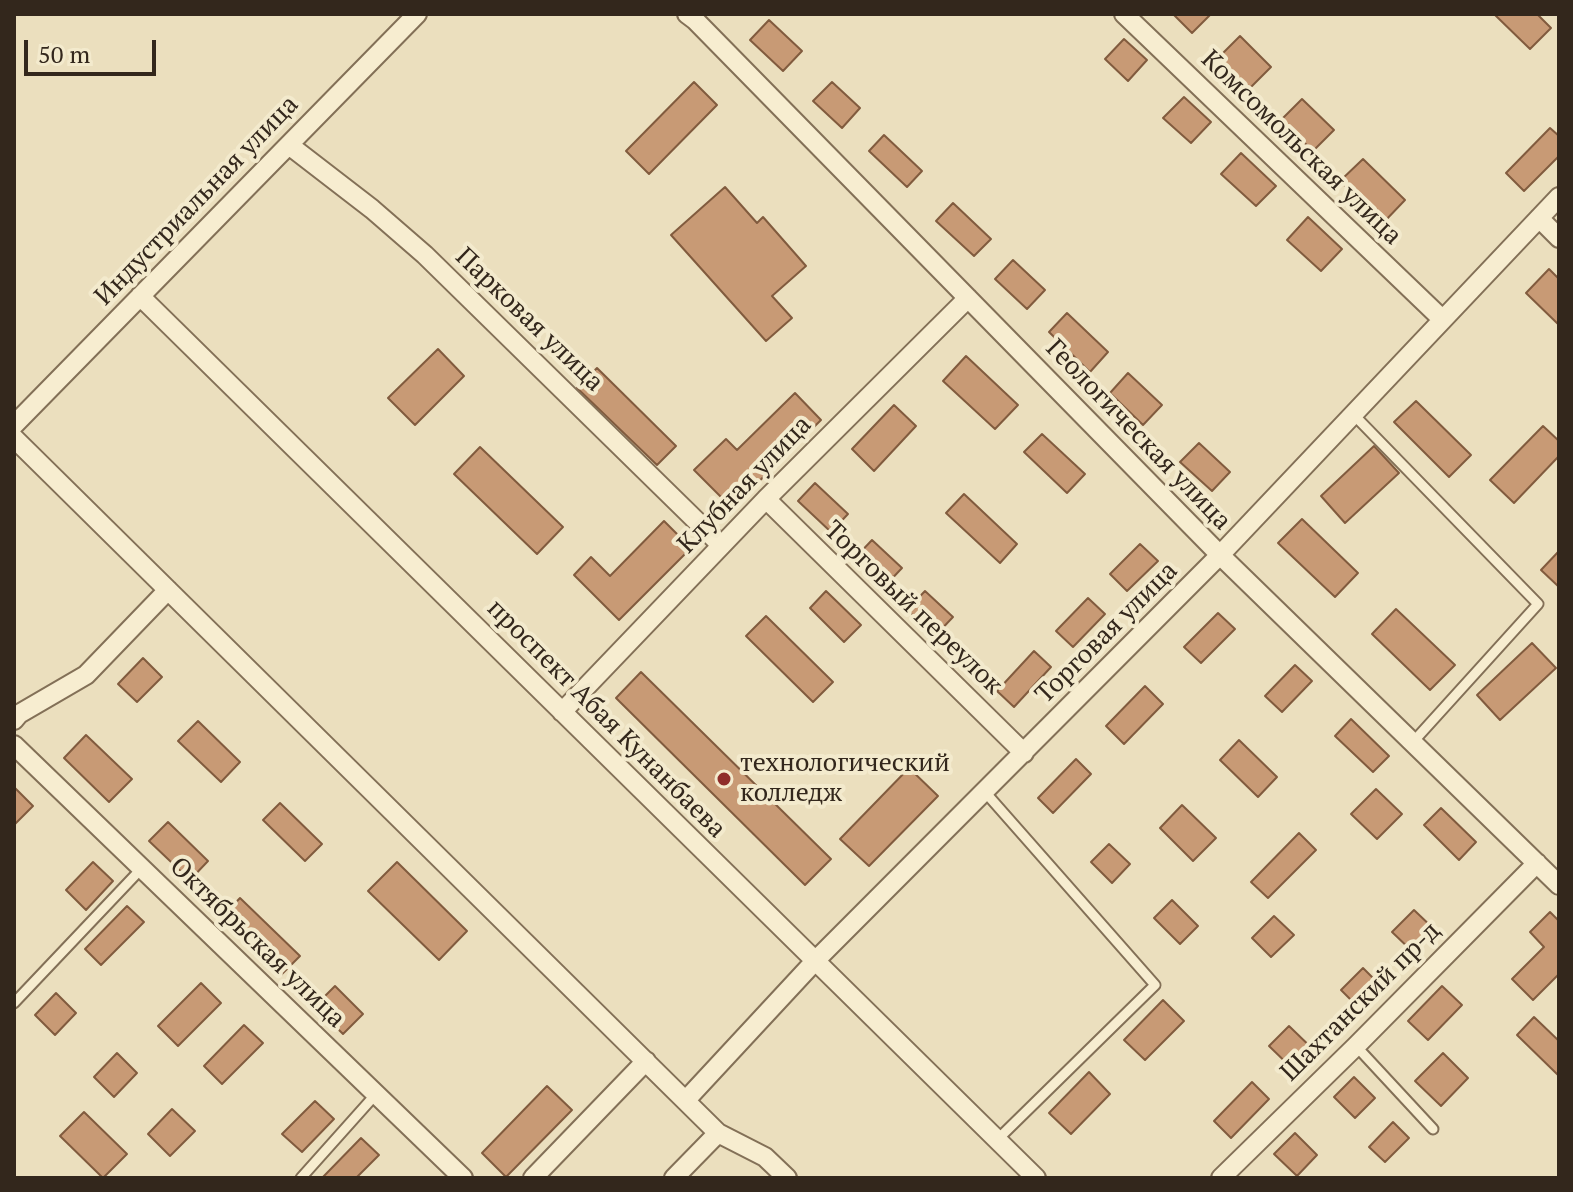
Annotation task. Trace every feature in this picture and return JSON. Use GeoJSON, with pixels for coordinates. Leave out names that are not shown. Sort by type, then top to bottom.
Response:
{"type":"FeatureCollection","features":[{"type":"Feature","properties":{"kind":"street","name":"Индустриальная улица"},"geometry":{"type":"LineString","coordinates":[[14,425],[417,14]]}},
{"type":"Feature","properties":{"kind":"street","name":"Комсомольская улица"},"geometry":{"type":"LineString","coordinates":[[1124,14],[1442,319]]}},
{"type":"Feature","properties":{"kind":"street","name":"Геологическая улица"},"geometry":{"type":"LineString","coordinates":[[694,16],[1220,555],[1559,885]]}},
{"type":"Feature","properties":{"kind":"street","name":"Парковая улица"},"geometry":{"type":"LineString","coordinates":[[289,145],[372,209],[425,255],[721,545]]}},
{"type":"Feature","properties":{"kind":"street","name":"Торговая улица"},"geometry":{"type":"LineString","coordinates":[[686,1100],[815,961],[1220,555],[1559,197]]}},
{"type":"Feature","properties":{"kind":"street"},"geometry":{"type":"LineString","coordinates":[[1539,218],[1559,238]]}},
{"type":"Feature","properties":{"kind":"street","name":"проспект Абая Кунанбаева"},"geometry":{"type":"LineString","coordinates":[[140,296],[1036,1178]]}},
{"type":"Feature","properties":{"kind":"street","name":"Клубная улица"},"geometry":{"type":"LineString","coordinates":[[562,712],[766,499],[968,298]]}},
{"type":"Feature","properties":{"kind":"street"},"geometry":{"type":"LineString","coordinates":[[14,438],[718,1133],[765,1157],[787,1178]]}},
{"type":"Feature","properties":{"kind":"street","name":"Торговый переулок"},"geometry":{"type":"LineString","coordinates":[[766,499],[1024,753]]}},
{"type":"Feature","properties":{"kind":"street"},"geometry":{"type":"LineString","coordinates":[[14,720],[19,714],[86,675],[168,590]]}},
{"type":"Feature","properties":{"kind":"street","name":"Октябрьская улица"},"geometry":{"type":"LineString","coordinates":[[14,745],[463,1178]]}},
{"type":"Feature","properties":{"kind":"street","name":"Шахтанский пр-д"},"geometry":{"type":"LineString","coordinates":[[1221,1178],[1537,863]]}},
{"type":"Feature","properties":{"kind":"street"},"geometry":{"type":"LineString","coordinates":[[533,1178],[646,1061]]}},
{"type":"Feature","properties":{"kind":"street"},"geometry":{"type":"LineString","coordinates":[[674,1178],[718,1133]]}},
{"type":"Feature","properties":{"kind":"lane"},"geometry":{"type":"LineString","coordinates":[[1353,414],[1538,604],[1413,742]]}},
{"type":"Feature","properties":{"kind":"lane"},"geometry":{"type":"LineString","coordinates":[[985,792],[1155,985],[997,1140]]}},
{"type":"Feature","properties":{"kind":"lane"},"geometry":{"type":"LineString","coordinates":[[14,1003],[142,868]]}},
{"type":"Feature","properties":{"kind":"lane"},"geometry":{"type":"LineString","coordinates":[[1356,1046],[1433,1129]]}},
{"type":"Feature","properties":{"kind":"lane"},"geometry":{"type":"LineString","coordinates":[[301,1178],[376,1094]]}},
{"type":"Feature","properties":{"kind":"building"},"geometry":{"type":"Polygon","coordinates":[[[1173,14],[1211,14],[1192,33],[1173,14]]]}},
{"type":"Feature","properties":{"kind":"building"},"geometry":{"type":"Polygon","coordinates":[[[1494,14],[1537,14],[1551,28],[1530,49],[1494,14]]]}},
{"type":"Feature","properties":{"kind":"building"},"geometry":{"type":"Polygon","coordinates":[[[769,20],[802,51],[783,71],[750,40],[769,20]]]}},
{"type":"Feature","properties":{"kind":"building"},"geometry":{"type":"Polygon","coordinates":[[[1240,36],[1271,67],[1249,89],[1218,58],[1240,36]]]}},
{"type":"Feature","properties":{"kind":"building"},"geometry":{"type":"Polygon","coordinates":[[[1124,39],[1147,60],[1128,81],[1105,59],[1124,39]]]}},
{"type":"Feature","properties":{"kind":"building"},"geometry":{"type":"Polygon","coordinates":[[[694,82],[717,105],[649,174],[626,151],[694,82]]]}},
{"type":"Feature","properties":{"kind":"building"},"geometry":{"type":"Polygon","coordinates":[[[832,82],[860,108],[842,128],[813,101],[832,82]]]}},
{"type":"Feature","properties":{"kind":"building"},"geometry":{"type":"Polygon","coordinates":[[[1184,97],[1211,122],[1191,143],[1163,118],[1184,97]]]}},
{"type":"Feature","properties":{"kind":"building"},"geometry":{"type":"Polygon","coordinates":[[[1302,99],[1334,130],[1313,151],[1281,120],[1302,99]]]}},
{"type":"Feature","properties":{"kind":"building"},"geometry":{"type":"Polygon","coordinates":[[[1550,128],[1559,136],[1559,156],[1524,191],[1506,173],[1550,128]]]}},
{"type":"Feature","properties":{"kind":"building"},"geometry":{"type":"Polygon","coordinates":[[[884,135],[922,171],[907,187],[869,151],[884,135]]]}},
{"type":"Feature","properties":{"kind":"building"},"geometry":{"type":"Polygon","coordinates":[[[1241,153],[1276,186],[1256,206],[1221,174],[1241,153]]]}},
{"type":"Feature","properties":{"kind":"building"},"geometry":{"type":"Polygon","coordinates":[[[1363,159],[1405,200],[1383,223],[1340,181],[1363,159]]]}},
{"type":"Feature","properties":{"kind":"building"},"geometry":{"type":"Polygon","coordinates":[[[725,187],[757,223],[763,217],[806,266],[772,296],[792,318],[766,341],[671,235],[725,187]]]}},
{"type":"Feature","properties":{"kind":"building"},"geometry":{"type":"Polygon","coordinates":[[[953,203],[991,239],[974,256],[936,221],[953,203]]]}},
{"type":"Feature","properties":{"kind":"building"},"geometry":{"type":"Polygon","coordinates":[[[1308,217],[1342,249],[1321,271],[1287,240],[1308,217]]]}},
{"type":"Feature","properties":{"kind":"building"},"geometry":{"type":"Polygon","coordinates":[[[1013,260],[1045,290],[1027,309],[995,279],[1013,260]]]}},
{"type":"Feature","properties":{"kind":"building"},"geometry":{"type":"Polygon","coordinates":[[[1549,269],[1559,279],[1559,325],[1526,293],[1549,269]]]}},
{"type":"Feature","properties":{"kind":"building"},"geometry":{"type":"Polygon","coordinates":[[[1067,313],[1108,352],[1090,372],[1049,332],[1067,313]]]}},
{"type":"Feature","properties":{"kind":"building"},"geometry":{"type":"Polygon","coordinates":[[[438,349],[464,376],[415,425],[388,398],[438,349]]]}},
{"type":"Feature","properties":{"kind":"building"},"geometry":{"type":"Polygon","coordinates":[[[966,356],[1018,405],[995,429],[943,381],[966,356]]]}},
{"type":"Feature","properties":{"kind":"building"},"geometry":{"type":"Polygon","coordinates":[[[597,368],[676,446],[657,465],[577,388],[597,368]]]}},
{"type":"Feature","properties":{"kind":"building"},"geometry":{"type":"Polygon","coordinates":[[[1128,373],[1162,405],[1143,425],[1110,393],[1128,373]]]}},
{"type":"Feature","properties":{"kind":"building"},"geometry":{"type":"Polygon","coordinates":[[[795,393],[821,420],[732,508],[694,470],[726,439],[737,450],[795,393]]]}},
{"type":"Feature","properties":{"kind":"building"},"geometry":{"type":"Polygon","coordinates":[[[1416,401],[1471,455],[1449,477],[1394,422],[1416,401]]]}},
{"type":"Feature","properties":{"kind":"building"},"geometry":{"type":"Polygon","coordinates":[[[894,405],[916,426],[874,471],[852,449],[894,405]]]}},
{"type":"Feature","properties":{"kind":"building"},"geometry":{"type":"Polygon","coordinates":[[[1543,426],[1559,441],[1559,456],[1514,503],[1490,480],[1543,426]]]}},
{"type":"Feature","properties":{"kind":"building"},"geometry":{"type":"Polygon","coordinates":[[[1042,434],[1085,474],[1067,493],[1024,452],[1042,434]]]}},
{"type":"Feature","properties":{"kind":"building"},"geometry":{"type":"Polygon","coordinates":[[[1199,443],[1230,472],[1212,491],[1180,462],[1199,443]]]}},
{"type":"Feature","properties":{"kind":"building"},"geometry":{"type":"Polygon","coordinates":[[[1374,446],[1399,473],[1345,523],[1321,496],[1374,446]]]}},
{"type":"Feature","properties":{"kind":"building"},"geometry":{"type":"Polygon","coordinates":[[[480,447],[563,527],[537,554],[454,474],[480,447]]]}},
{"type":"Feature","properties":{"kind":"building"},"geometry":{"type":"Polygon","coordinates":[[[815,483],[848,514],[831,532],[798,501],[815,483]]]}},
{"type":"Feature","properties":{"kind":"building"},"geometry":{"type":"Polygon","coordinates":[[[964,494],[1017,544],[1000,563],[946,513],[964,494]]]}},
{"type":"Feature","properties":{"kind":"building"},"geometry":{"type":"Polygon","coordinates":[[[1302,519],[1358,573],[1335,597],[1278,543],[1302,519]]]}},
{"type":"Feature","properties":{"kind":"building"},"geometry":{"type":"Polygon","coordinates":[[[664,521],[691,548],[619,620],[574,575],[591,557],[610,576],[664,521]]]}},
{"type":"Feature","properties":{"kind":"building"},"geometry":{"type":"Polygon","coordinates":[[[872,540],[902,568],[884,587],[854,559],[872,540]]]}},
{"type":"Feature","properties":{"kind":"building"},"geometry":{"type":"Polygon","coordinates":[[[1140,544],[1158,561],[1127,591],[1110,574],[1140,544]]]}},
{"type":"Feature","properties":{"kind":"building"},"geometry":{"type":"Polygon","coordinates":[[[1559,551],[1559,587],[1541,570],[1559,551]]]}},
{"type":"Feature","properties":{"kind":"building"},"geometry":{"type":"Polygon","coordinates":[[[826,591],[861,625],[844,642],[810,608],[826,591]]]}},
{"type":"Feature","properties":{"kind":"building"},"geometry":{"type":"Polygon","coordinates":[[[925,591],[953,617],[935,636],[907,610],[925,591]]]}},
{"type":"Feature","properties":{"kind":"building"},"geometry":{"type":"Polygon","coordinates":[[[1088,598],[1105,614],[1073,647],[1056,631],[1088,598]]]}},
{"type":"Feature","properties":{"kind":"building"},"geometry":{"type":"Polygon","coordinates":[[[1396,609],[1455,665],[1430,690],[1372,634],[1396,609]]]}},
{"type":"Feature","properties":{"kind":"building"},"geometry":{"type":"Polygon","coordinates":[[[1218,613],[1235,629],[1201,663],[1184,647],[1218,613]]]}},
{"type":"Feature","properties":{"kind":"building"},"geometry":{"type":"Polygon","coordinates":[[[766,616],[833,682],[813,702],[746,636],[766,616]]]}},
{"type":"Feature","properties":{"kind":"building"},"geometry":{"type":"Polygon","coordinates":[[[1532,643],[1556,668],[1500,720],[1477,695],[1532,643]]]}},
{"type":"Feature","properties":{"kind":"building"},"geometry":{"type":"Polygon","coordinates":[[[1034,651],[1051,667],[1014,707],[997,691],[1034,651]]]}},
{"type":"Feature","properties":{"kind":"building"},"geometry":{"type":"Polygon","coordinates":[[[143,658],[162,677],[137,702],[118,684],[143,658]]]}},
{"type":"Feature","properties":{"kind":"building"},"geometry":{"type":"Polygon","coordinates":[[[1295,665],[1312,681],[1282,712],[1265,696],[1295,665]]]}},
{"type":"Feature","properties":{"kind":"building","name":"технологический колледж"},"geometry":{"type":"Polygon","coordinates":[[[641,672],[831,859],[805,885],[616,698],[641,672]]]}},
{"type":"Feature","properties":{"kind":"building"},"geometry":{"type":"Polygon","coordinates":[[[1145,686],[1163,704],[1124,744],[1106,726],[1145,686]]]}},
{"type":"Feature","properties":{"kind":"building"},"geometry":{"type":"Polygon","coordinates":[[[1351,719],[1389,756],[1373,772],[1335,736],[1351,719]]]}},
{"type":"Feature","properties":{"kind":"building"},"geometry":{"type":"Polygon","coordinates":[[[198,721],[240,762],[221,782],[178,741],[198,721]]]}},
{"type":"Feature","properties":{"kind":"building"},"geometry":{"type":"Polygon","coordinates":[[[86,735],[132,779],[109,802],[64,758],[86,735]]]}},
{"type":"Feature","properties":{"kind":"building"},"geometry":{"type":"Polygon","coordinates":[[[1239,740],[1277,777],[1258,797],[1220,760],[1239,740]]]}},
{"type":"Feature","properties":{"kind":"building"},"geometry":{"type":"Polygon","coordinates":[[[1076,759],[1091,774],[1053,813],[1038,798],[1076,759]]]}},
{"type":"Feature","properties":{"kind":"building"},"geometry":{"type":"Polygon","coordinates":[[[909,768],[938,796],[869,866],[840,839],[909,768]]]}},
{"type":"Feature","properties":{"kind":"building"},"geometry":{"type":"Polygon","coordinates":[[[14,787],[33,806],[14,825],[14,787]]]}},
{"type":"Feature","properties":{"kind":"building"},"geometry":{"type":"Polygon","coordinates":[[[1376,789],[1402,814],[1377,839],[1351,814],[1376,789]]]}},
{"type":"Feature","properties":{"kind":"building"},"geometry":{"type":"Polygon","coordinates":[[[280,803],[322,844],[305,861],[263,820],[280,803]]]}},
{"type":"Feature","properties":{"kind":"building"},"geometry":{"type":"Polygon","coordinates":[[[1182,805],[1216,838],[1193,861],[1160,828],[1182,805]]]}},
{"type":"Feature","properties":{"kind":"building"},"geometry":{"type":"Polygon","coordinates":[[[1441,808],[1476,842],[1459,860],[1424,825],[1441,808]]]}},
{"type":"Feature","properties":{"kind":"building"},"geometry":{"type":"Polygon","coordinates":[[[168,822],[208,861],[190,880],[149,841],[168,822]]]}},
{"type":"Feature","properties":{"kind":"building"},"geometry":{"type":"Polygon","coordinates":[[[1299,833],[1316,850],[1268,898],[1251,882],[1299,833]]]}},
{"type":"Feature","properties":{"kind":"building"},"geometry":{"type":"Polygon","coordinates":[[[1109,844],[1130,864],[1112,883],[1091,862],[1109,844]]]}},
{"type":"Feature","properties":{"kind":"building"},"geometry":{"type":"Polygon","coordinates":[[[93,862],[113,881],[86,910],[66,890],[93,862]]]}},
{"type":"Feature","properties":{"kind":"building"},"geometry":{"type":"Polygon","coordinates":[[[397,862],[467,931],[439,960],[368,891],[397,862]]]}},
{"type":"Feature","properties":{"kind":"building"},"geometry":{"type":"Polygon","coordinates":[[[240,898],[300,956],[281,975],[222,917],[240,898]]]}},
{"type":"Feature","properties":{"kind":"building"},"geometry":{"type":"Polygon","coordinates":[[[1172,900],[1198,926],[1180,944],[1154,918],[1172,900]]]}},
{"type":"Feature","properties":{"kind":"building"},"geometry":{"type":"Polygon","coordinates":[[[127,906],[144,922],[101,965],[85,949],[127,906]]]}},
{"type":"Feature","properties":{"kind":"building"},"geometry":{"type":"Polygon","coordinates":[[[1414,910],[1436,931],[1414,953],[1392,932],[1414,910]]]}},
{"type":"Feature","properties":{"kind":"building"},"geometry":{"type":"Polygon","coordinates":[[[1550,912],[1559,921],[1559,974],[1533,1000],[1512,979],[1544,947],[1530,932],[1550,912]]]}},
{"type":"Feature","properties":{"kind":"building"},"geometry":{"type":"Polygon","coordinates":[[[1274,916],[1294,935],[1271,957],[1252,938],[1274,916]]]}},
{"type":"Feature","properties":{"kind":"building"},"geometry":{"type":"Polygon","coordinates":[[[1363,968],[1383,988],[1361,1010],[1341,990],[1363,968]]]}},
{"type":"Feature","properties":{"kind":"building"},"geometry":{"type":"Polygon","coordinates":[[[201,983],[221,1003],[178,1046],[158,1026],[201,983]]]}},
{"type":"Feature","properties":{"kind":"building"},"geometry":{"type":"Polygon","coordinates":[[[335,986],[363,1014],[343,1034],[315,1006],[335,986]]]}},
{"type":"Feature","properties":{"kind":"building"},"geometry":{"type":"Polygon","coordinates":[[[1442,986],[1462,1005],[1428,1040],[1408,1021],[1442,986]]]}},
{"type":"Feature","properties":{"kind":"building"},"geometry":{"type":"Polygon","coordinates":[[[56,993],[76,1013],[55,1035],[35,1015],[56,993]]]}},
{"type":"Feature","properties":{"kind":"building"},"geometry":{"type":"Polygon","coordinates":[[[1163,1000],[1184,1021],[1145,1060],[1124,1040],[1163,1000]]]}},
{"type":"Feature","properties":{"kind":"building"},"geometry":{"type":"Polygon","coordinates":[[[1534,1017],[1559,1041],[1559,1076],[1517,1035],[1534,1017]]]}},
{"type":"Feature","properties":{"kind":"building"},"geometry":{"type":"Polygon","coordinates":[[[244,1025],[263,1043],[222,1084],[204,1066],[244,1025]]]}},
{"type":"Feature","properties":{"kind":"building"},"geometry":{"type":"Polygon","coordinates":[[[1289,1026],[1320,1056],[1300,1076],[1269,1046],[1289,1026]]]}},
{"type":"Feature","properties":{"kind":"building"},"geometry":{"type":"Polygon","coordinates":[[[117,1053],[137,1073],[114,1097],[94,1077],[117,1053]]]}},
{"type":"Feature","properties":{"kind":"building"},"geometry":{"type":"Polygon","coordinates":[[[1443,1053],[1468,1078],[1441,1106],[1415,1081],[1443,1053]]]}},
{"type":"Feature","properties":{"kind":"building"},"geometry":{"type":"Polygon","coordinates":[[[1089,1072],[1110,1094],[1071,1134],[1049,1113],[1089,1072]]]}},
{"type":"Feature","properties":{"kind":"building"},"geometry":{"type":"Polygon","coordinates":[[[1354,1077],[1375,1098],[1355,1118],[1334,1097],[1354,1077]]]}},
{"type":"Feature","properties":{"kind":"building"},"geometry":{"type":"Polygon","coordinates":[[[1252,1082],[1269,1099],[1231,1138],[1214,1121],[1252,1082]]]}},
{"type":"Feature","properties":{"kind":"building"},"geometry":{"type":"Polygon","coordinates":[[[547,1086],[572,1110],[506,1177],[482,1153],[547,1086]]]}},
{"type":"Feature","properties":{"kind":"building"},"geometry":{"type":"Polygon","coordinates":[[[315,1101],[334,1119],[302,1152],[282,1134],[315,1101]]]}},
{"type":"Feature","properties":{"kind":"building"},"geometry":{"type":"Polygon","coordinates":[[[172,1109],[195,1131],[170,1156],[148,1134],[172,1109]]]}},
{"type":"Feature","properties":{"kind":"building"},"geometry":{"type":"Polygon","coordinates":[[[84,1112],[127,1154],[103,1178],[60,1136],[84,1112]]]}},
{"type":"Feature","properties":{"kind":"building"},"geometry":{"type":"Polygon","coordinates":[[[1393,1122],[1409,1138],[1385,1162],[1369,1147],[1393,1122]]]}},
{"type":"Feature","properties":{"kind":"building"},"geometry":{"type":"Polygon","coordinates":[[[1295,1133],[1317,1155],[1297,1176],[1274,1154],[1295,1133]]]}},
{"type":"Feature","properties":{"kind":"building"},"geometry":{"type":"Polygon","coordinates":[[[361,1138],[379,1155],[356,1178],[322,1178],[361,1138]]]}},
{"type":"Feature","properties":{"kind":"place","name":"технологический колледж"},"geometry":{"type":"Point","coordinates":[724,779]}}]}
